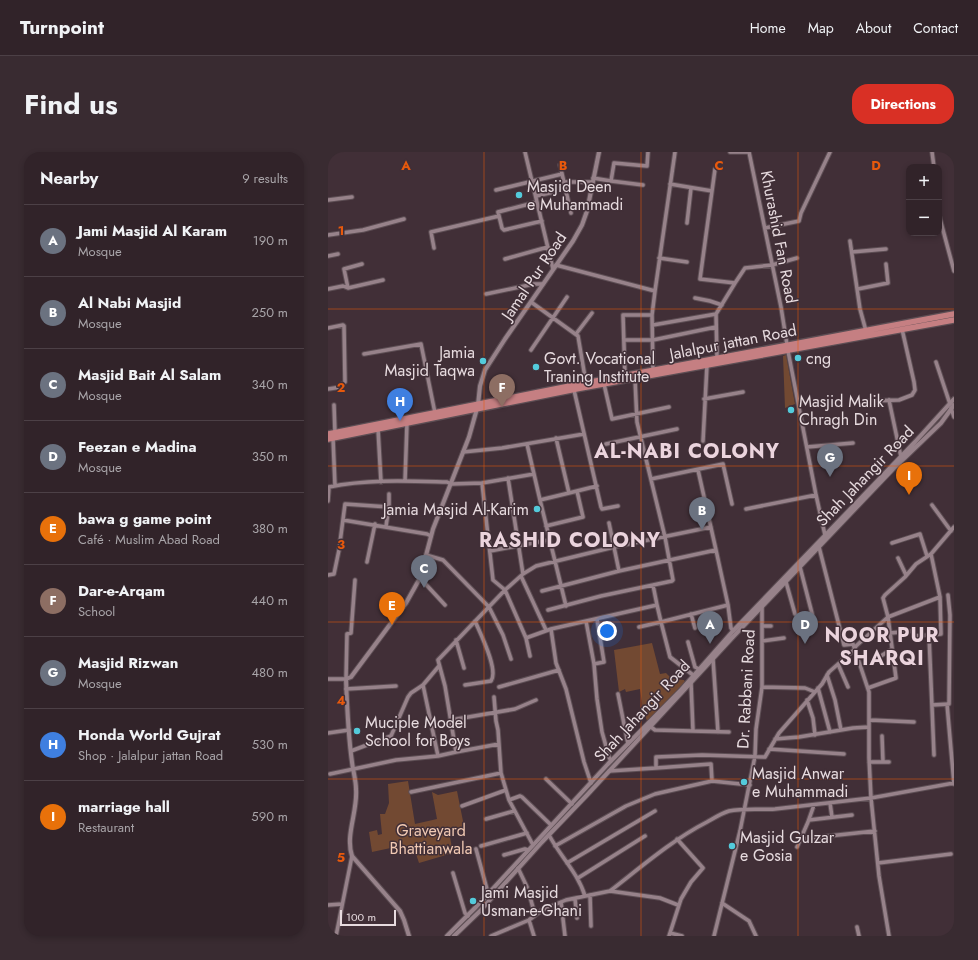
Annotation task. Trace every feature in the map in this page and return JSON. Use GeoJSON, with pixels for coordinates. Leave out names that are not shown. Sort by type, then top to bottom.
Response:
{"type":"FeatureCollection","features":[{"type":"Feature","properties":{"kind":"main road","name":"Jalalpur jattan Road"},"geometry":{"type":"LineString","coordinates":[[358,431],[378,429],[625,376],[707,365],[753,354],[902,329],[954,314]]}},
{"type":"Feature","properties":{"kind":"main road","name":"Jalalpur jattan Road"},"geometry":{"type":"LineString","coordinates":[[787,348],[866,331],[954,320]]}},
{"type":"Feature","properties":{"kind":"main road","name":"Jalalpur jattan Road"},"geometry":{"type":"LineString","coordinates":[[331,436],[435,413],[574,390],[582,385],[604,384],[635,379],[648,373],[717,358],[753,354]]}},
{"type":"Feature","properties":{"kind":"street"},"geometry":{"type":"LineString","coordinates":[[525,152],[554,267],[655,290]]}},
{"type":"Feature","properties":{"kind":"street","name":"Jamal Pur Road"},"geometry":{"type":"LineString","coordinates":[[346,679],[350,677],[406,603],[420,578],[431,536],[464,452],[478,407],[480,386],[485,370],[582,226],[587,211],[592,180],[599,152]]}},
{"type":"Feature","properties":{"kind":"street"},"geometry":{"type":"LineString","coordinates":[[611,181],[614,163],[647,166],[648,152]]}},
{"type":"Feature","properties":{"kind":"street"},"geometry":{"type":"LineString","coordinates":[[648,373],[653,340],[652,315],[674,152]]}},
{"type":"Feature","properties":{"kind":"street"},"geometry":{"type":"LineString","coordinates":[[730,152],[749,152]]}},
{"type":"Feature","properties":{"kind":"street","name":"Khurashid Fan Road"},"geometry":{"type":"LineString","coordinates":[[749,152],[781,307],[787,348],[816,495],[827,536]]}},
{"type":"Feature","properties":{"kind":"street"},"geometry":{"type":"LineString","coordinates":[[765,228],[799,221],[801,213],[830,152]]}},
{"type":"Feature","properties":{"kind":"street"},"geometry":{"type":"LineString","coordinates":[[932,152],[934,164]]}},
{"type":"Feature","properties":{"kind":"street"},"geometry":{"type":"LineString","coordinates":[[560,165],[571,213]]}},
{"type":"Feature","properties":{"kind":"street"},"geometry":{"type":"LineString","coordinates":[[715,169],[700,279],[735,283]]}},
{"type":"Feature","properties":{"kind":"street"},"geometry":{"type":"LineString","coordinates":[[496,190],[562,174]]}},
{"type":"Feature","properties":{"kind":"street"},"geometry":{"type":"LineString","coordinates":[[564,182],[592,180],[643,185]]}},
{"type":"Feature","properties":{"kind":"street"},"geometry":{"type":"LineString","coordinates":[[670,184],[712,191]]}},
{"type":"Feature","properties":{"kind":"street"},"geometry":{"type":"LineString","coordinates":[[688,223],[691,188]]}},
{"type":"Feature","properties":{"kind":"street"},"geometry":{"type":"LineString","coordinates":[[536,196],[554,192]]}},
{"type":"Feature","properties":{"kind":"street"},"geometry":{"type":"LineString","coordinates":[[328,200],[352,197]]}},
{"type":"Feature","properties":{"kind":"street"},"geometry":{"type":"LineString","coordinates":[[537,202],[499,211],[502,228],[504,230],[542,221]]}},
{"type":"Feature","properties":{"kind":"street"},"geometry":{"type":"LineString","coordinates":[[434,248],[431,232],[499,216]]}},
{"type":"Feature","properties":{"kind":"street"},"geometry":{"type":"LineString","coordinates":[[328,235],[363,230],[404,218]]}},
{"type":"Feature","properties":{"kind":"street"},"geometry":{"type":"LineString","coordinates":[[942,226],[954,271]]}},
{"type":"Feature","properties":{"kind":"street"},"geometry":{"type":"LineString","coordinates":[[850,241],[860,309],[866,331]]}},
{"type":"Feature","properties":{"kind":"street"},"geometry":{"type":"LineString","coordinates":[[505,259],[548,248]]}},
{"type":"Feature","properties":{"kind":"street"},"geometry":{"type":"LineString","coordinates":[[852,252],[886,249]]}},
{"type":"Feature","properties":{"kind":"street"},"geometry":{"type":"LineString","coordinates":[[328,256],[338,254]]}},
{"type":"Feature","properties":{"kind":"street"},"geometry":{"type":"LineString","coordinates":[[660,258],[687,262]]}},
{"type":"Feature","properties":{"kind":"street"},"geometry":{"type":"LineString","coordinates":[[717,358],[716,314],[745,268],[782,264],[797,258]]}},
{"type":"Feature","properties":{"kind":"street"},"geometry":{"type":"LineString","coordinates":[[348,288],[344,269],[362,264]]}},
{"type":"Feature","properties":{"kind":"street"},"geometry":{"type":"LineString","coordinates":[[858,288],[888,283],[886,264]]}},
{"type":"Feature","properties":{"kind":"street"},"geometry":{"type":"LineString","coordinates":[[328,289],[343,286],[348,288],[383,280]]}},
{"type":"Feature","properties":{"kind":"street"},"geometry":{"type":"LineString","coordinates":[[486,294],[534,284],[543,284]]}},
{"type":"Feature","properties":{"kind":"street"},"geometry":{"type":"LineString","coordinates":[[531,350],[567,297]]}},
{"type":"Feature","properties":{"kind":"street"},"geometry":{"type":"LineString","coordinates":[[695,298],[722,305]]}},
{"type":"Feature","properties":{"kind":"street"},"geometry":{"type":"LineString","coordinates":[[531,302],[578,336],[582,385]]}},
{"type":"Feature","properties":{"kind":"street"},"geometry":{"type":"LineString","coordinates":[[576,334],[592,313]]}},
{"type":"Feature","properties":{"kind":"street"},"geometry":{"type":"LineString","coordinates":[[652,325],[716,314]]}},
{"type":"Feature","properties":{"kind":"street"},"geometry":{"type":"LineString","coordinates":[[625,376],[623,315],[652,315]]}},
{"type":"Feature","properties":{"kind":"street"},"geometry":{"type":"LineString","coordinates":[[328,328],[344,326],[346,382],[342,384],[341,387],[328,389]]}},
{"type":"Feature","properties":{"kind":"street"},"geometry":{"type":"LineString","coordinates":[[624,340],[653,340],[716,327]]}},
{"type":"Feature","properties":{"kind":"street"},"geometry":{"type":"LineString","coordinates":[[866,401],[908,398],[912,396],[915,390],[902,329]]}},
{"type":"Feature","properties":{"kind":"street"},"geometry":{"type":"LineString","coordinates":[[364,354],[421,344],[435,413]]}},
{"type":"Feature","properties":{"kind":"street"},"geometry":{"type":"LineString","coordinates":[[936,362],[952,406],[954,417]]}},
{"type":"Feature","properties":{"kind":"street"},"geometry":{"type":"LineString","coordinates":[[703,441],[704,399],[707,365]]}},
{"type":"Feature","properties":{"kind":"street"},"geometry":{"type":"LineString","coordinates":[[548,610],[673,580],[665,537],[636,413],[635,379]]}},
{"type":"Feature","properties":{"kind":"street"},"geometry":{"type":"LineString","coordinates":[[604,384],[612,419],[670,407]]}},
{"type":"Feature","properties":{"kind":"street"},"geometry":{"type":"LineString","coordinates":[[574,390],[602,509],[618,506]]}},
{"type":"Feature","properties":{"kind":"street"},"geometry":{"type":"LineString","coordinates":[[704,399],[743,392]]}},
{"type":"Feature","properties":{"kind":"street"},"geometry":{"type":"LineString","coordinates":[[827,536],[902,458],[941,423],[952,406],[954,399]]}},
{"type":"Feature","properties":{"kind":"street"},"geometry":{"type":"LineString","coordinates":[[889,400],[902,458]]}},
{"type":"Feature","properties":{"kind":"street"},"geometry":{"type":"LineString","coordinates":[[334,405],[331,436],[335,486]]}},
{"type":"Feature","properties":{"kind":"street"},"geometry":{"type":"LineString","coordinates":[[405,481],[406,423]]}},
{"type":"Feature","properties":{"kind":"street"},"geometry":{"type":"LineString","coordinates":[[378,429],[381,482]]}},
{"type":"Feature","properties":{"kind":"street"},"geometry":{"type":"LineString","coordinates":[[606,444],[677,429]]}},
{"type":"Feature","properties":{"kind":"street"},"geometry":{"type":"LineString","coordinates":[[464,452],[495,449],[584,434]]}},
{"type":"Feature","properties":{"kind":"street"},"geometry":{"type":"LineString","coordinates":[[556,438],[569,493]]}},
{"type":"Feature","properties":{"kind":"street"},"geometry":{"type":"LineString","coordinates":[[807,447],[853,443]]}},
{"type":"Feature","properties":{"kind":"street"},"geometry":{"type":"LineString","coordinates":[[527,444],[554,562],[566,606]]}},
{"type":"Feature","properties":{"kind":"street"},"geometry":{"type":"LineString","coordinates":[[651,479],[723,464],[732,504]]}},
{"type":"Feature","properties":{"kind":"street"},"geometry":{"type":"LineString","coordinates":[[698,470],[728,605],[731,628],[733,631]]}},
{"type":"Feature","properties":{"kind":"street"},"geometry":{"type":"LineString","coordinates":[[328,501],[329,487],[352,482],[405,481],[447,482],[451,484],[482,483],[534,474]]}},
{"type":"Feature","properties":{"kind":"street"},"geometry":{"type":"LineString","coordinates":[[508,478],[519,545],[522,575],[546,630]]}},
{"type":"Feature","properties":{"kind":"street"},"geometry":{"type":"LineString","coordinates":[[482,483],[493,580],[505,590],[526,638],[530,656]]}},
{"type":"Feature","properties":{"kind":"street"},"geometry":{"type":"LineString","coordinates":[[540,500],[597,486]]}},
{"type":"Feature","properties":{"kind":"street"},"geometry":{"type":"LineString","coordinates":[[546,526],[583,517],[577,491]]}},
{"type":"Feature","properties":{"kind":"street"},"geometry":{"type":"LineString","coordinates":[[386,526],[389,507],[389,494]]}},
{"type":"Feature","properties":{"kind":"street"},"geometry":{"type":"LineString","coordinates":[[746,509],[816,495]]}},
{"type":"Feature","properties":{"kind":"street"},"geometry":{"type":"LineString","coordinates":[[328,575],[334,574],[339,550],[345,504],[389,507]]}},
{"type":"Feature","properties":{"kind":"street"},"geometry":{"type":"LineString","coordinates":[[868,688],[896,678],[884,596],[916,564],[931,554],[953,529],[932,506]]}},
{"type":"Feature","properties":{"kind":"street"},"geometry":{"type":"LineString","coordinates":[[343,520],[386,526],[431,536]]}},
{"type":"Feature","properties":{"kind":"street"},"geometry":{"type":"LineString","coordinates":[[609,523],[619,571]]}},
{"type":"Feature","properties":{"kind":"street"},"geometry":{"type":"LineString","coordinates":[[367,562],[375,524]]}},
{"type":"Feature","properties":{"kind":"street"},"geometry":{"type":"LineString","coordinates":[[456,752],[445,686],[438,660],[474,621],[522,575],[536,566],[614,547],[711,527]]}},
{"type":"Feature","properties":{"kind":"street"},"geometry":{"type":"LineString","coordinates":[[892,543],[920,534],[927,556]]}},
{"type":"Feature","properties":{"kind":"street","name":"Shah Jahangir Road"},"geometry":{"type":"LineString","coordinates":[[454,936],[480,911],[518,868],[819,547],[827,536]]}},
{"type":"Feature","properties":{"kind":"street","name":"Shah Jahangir Road"},"geometry":{"type":"LineString","coordinates":[[447,936],[468,916],[551,824],[572,804],[733,631],[827,536]]}},
{"type":"Feature","properties":{"kind":"street"},"geometry":{"type":"LineString","coordinates":[[490,550],[549,540]]}},
{"type":"Feature","properties":{"kind":"street"},"geometry":{"type":"LineString","coordinates":[[819,547],[844,645],[852,644],[868,688],[871,798],[878,864],[889,936]]}},
{"type":"Feature","properties":{"kind":"street"},"geometry":{"type":"LineString","coordinates":[[542,591],[619,571],[716,550]]}},
{"type":"Feature","properties":{"kind":"street"},"geometry":{"type":"LineString","coordinates":[[426,554],[443,560],[489,607],[503,635],[511,659]]}},
{"type":"Feature","properties":{"kind":"street"},"geometry":{"type":"LineString","coordinates":[[890,633],[913,631],[914,636],[941,634],[940,597],[931,554]]}},
{"type":"Feature","properties":{"kind":"street"},"geometry":{"type":"LineString","coordinates":[[898,558],[906,575]]}},
{"type":"Feature","properties":{"kind":"street"},"geometry":{"type":"LineString","coordinates":[[800,567],[815,625]]}},
{"type":"Feature","properties":{"kind":"street"},"geometry":{"type":"LineString","coordinates":[[420,578],[445,605]]}},
{"type":"Feature","properties":{"kind":"street"},"geometry":{"type":"LineString","coordinates":[[336,936],[350,871],[352,856],[350,846],[356,806],[356,790],[346,689],[347,634],[351,632],[355,580]]}},
{"type":"Feature","properties":{"kind":"street"},"geometry":{"type":"LineString","coordinates":[[786,582],[795,614]]}},
{"type":"Feature","properties":{"kind":"street"},"geometry":{"type":"LineString","coordinates":[[653,585],[670,658],[693,675]]}},
{"type":"Feature","properties":{"kind":"street"},"geometry":{"type":"LineString","coordinates":[[610,891],[692,829],[730,812],[830,804],[954,783],[948,704],[952,645],[948,595]]}},
{"type":"Feature","properties":{"kind":"street"},"geometry":{"type":"LineString","coordinates":[[656,768],[656,757],[702,755],[765,757],[775,739],[827,675],[854,650],[856,646],[888,617],[940,597]]}},
{"type":"Feature","properties":{"kind":"street"},"geometry":{"type":"LineString","coordinates":[[526,638],[546,630],[657,605]]}},
{"type":"Feature","properties":{"kind":"street"},"geometry":{"type":"LineString","coordinates":[[639,627],[728,605]]}},
{"type":"Feature","properties":{"kind":"street","name":"Dr. Rabbani Road"},"geometry":{"type":"LineString","coordinates":[[714,936],[745,810],[755,756],[756,729],[762,687],[762,607]]}},
{"type":"Feature","properties":{"kind":"street"},"geometry":{"type":"LineString","coordinates":[[691,614],[694,628]]}},
{"type":"Feature","properties":{"kind":"street"},"geometry":{"type":"LineString","coordinates":[[594,664],[604,662],[597,619]]}},
{"type":"Feature","properties":{"kind":"street"},"geometry":{"type":"LineString","coordinates":[[465,685],[491,681],[493,677],[492,666],[486,646],[474,621]]}},
{"type":"Feature","properties":{"kind":"street"},"geometry":{"type":"LineString","coordinates":[[586,621],[594,664],[602,732],[609,758],[612,761]]}},
{"type":"Feature","properties":{"kind":"street"},"geometry":{"type":"LineString","coordinates":[[762,626],[771,626]]}},
{"type":"Feature","properties":{"kind":"street"},"geometry":{"type":"LineString","coordinates":[[551,629],[555,657],[566,689],[584,762],[591,783]]}},
{"type":"Feature","properties":{"kind":"street"},"geometry":{"type":"LineString","coordinates":[[928,635],[934,755]]}},
{"type":"Feature","properties":{"kind":"street"},"geometry":{"type":"LineString","coordinates":[[762,641],[784,638]]}},
{"type":"Feature","properties":{"kind":"street"},"geometry":{"type":"LineString","coordinates":[[456,640],[464,668]]}},
{"type":"Feature","properties":{"kind":"street"},"geometry":{"type":"LineString","coordinates":[[688,642],[695,667],[699,669]]}},
{"type":"Feature","properties":{"kind":"street"},"geometry":{"type":"LineString","coordinates":[[873,661],[892,649]]}},
{"type":"Feature","properties":{"kind":"street"},"geometry":{"type":"LineString","coordinates":[[713,659],[718,732]]}},
{"type":"Feature","properties":{"kind":"street"},"geometry":{"type":"LineString","coordinates":[[838,664],[848,687]]}},
{"type":"Feature","properties":{"kind":"street"},"geometry":{"type":"LineString","coordinates":[[351,751],[391,736],[408,697],[423,684],[439,666]]}},
{"type":"Feature","properties":{"kind":"street"},"geometry":{"type":"LineString","coordinates":[[499,687],[559,670]]}},
{"type":"Feature","properties":{"kind":"street"},"geometry":{"type":"LineString","coordinates":[[827,675],[835,700],[841,730]]}},
{"type":"Feature","properties":{"kind":"street"},"geometry":{"type":"LineString","coordinates":[[328,679],[346,679]]}},
{"type":"Feature","properties":{"kind":"street"},"geometry":{"type":"LineString","coordinates":[[691,683],[693,731]]}},
{"type":"Feature","properties":{"kind":"street"},"geometry":{"type":"LineString","coordinates":[[423,684],[438,756]]}},
{"type":"Feature","properties":{"kind":"street"},"geometry":{"type":"LineString","coordinates":[[346,689],[396,686]]}},
{"type":"Feature","properties":{"kind":"street"},"geometry":{"type":"LineString","coordinates":[[762,687],[805,688],[816,690]]}},
{"type":"Feature","properties":{"kind":"street"},"geometry":{"type":"LineString","coordinates":[[816,690],[830,732]]}},
{"type":"Feature","properties":{"kind":"street"},"geometry":{"type":"LineString","coordinates":[[618,694],[628,744]]}},
{"type":"Feature","properties":{"kind":"street"},"geometry":{"type":"LineString","coordinates":[[494,697],[501,773],[509,800],[533,845]]}},
{"type":"Feature","properties":{"kind":"street"},"geometry":{"type":"LineString","coordinates":[[451,720],[515,709],[536,700]]}},
{"type":"Feature","properties":{"kind":"street"},"geometry":{"type":"LineString","coordinates":[[808,700],[813,718],[815,735]]}},
{"type":"Feature","properties":{"kind":"street"},"geometry":{"type":"LineString","coordinates":[[932,705],[954,704]]}},
{"type":"Feature","properties":{"kind":"street"},"geometry":{"type":"LineString","coordinates":[[870,720],[914,722]]}},
{"type":"Feature","properties":{"kind":"street"},"geometry":{"type":"LineString","coordinates":[[651,726],[655,730],[729,732]]}},
{"type":"Feature","properties":{"kind":"street"},"geometry":{"type":"LineString","coordinates":[[775,739],[870,727]]}},
{"type":"Feature","properties":{"kind":"street"},"geometry":{"type":"LineString","coordinates":[[328,732],[349,730]]}},
{"type":"Feature","properties":{"kind":"street"},"geometry":{"type":"LineString","coordinates":[[882,736],[883,762]]}},
{"type":"Feature","properties":{"kind":"street"},"geometry":{"type":"LineString","coordinates":[[330,774],[396,760],[438,756],[499,744]]}},
{"type":"Feature","properties":{"kind":"street"},"geometry":{"type":"LineString","coordinates":[[769,749],[844,754]]}},
{"type":"Feature","properties":{"kind":"street"},"geometry":{"type":"LineString","coordinates":[[869,762],[889,762]]}},
{"type":"Feature","properties":{"kind":"street"},"geometry":{"type":"LineString","coordinates":[[609,771],[712,764],[712,781]]}},
{"type":"Feature","properties":{"kind":"street"},"geometry":{"type":"LineString","coordinates":[[411,792],[501,773]]}},
{"type":"Feature","properties":{"kind":"street"},"geometry":{"type":"LineString","coordinates":[[546,779],[572,804]]}},
{"type":"Feature","properties":{"kind":"street"},"geometry":{"type":"LineString","coordinates":[[555,846],[626,806],[655,794],[712,781],[750,785]]}},
{"type":"Feature","properties":{"kind":"street"},"geometry":{"type":"LineString","coordinates":[[462,806],[506,790]]}},
{"type":"Feature","properties":{"kind":"street"},"geometry":{"type":"LineString","coordinates":[[509,800],[520,796],[522,797],[551,824]]}},
{"type":"Feature","properties":{"kind":"street"},"geometry":{"type":"LineString","coordinates":[[830,804],[832,817]]}},
{"type":"Feature","properties":{"kind":"street"},"geometry":{"type":"LineString","coordinates":[[796,847],[801,839],[814,805]]}},
{"type":"Feature","properties":{"kind":"street"},"geometry":{"type":"LineString","coordinates":[[567,864],[655,810]]}},
{"type":"Feature","properties":{"kind":"street"},"geometry":{"type":"LineString","coordinates":[[486,819],[514,811]]}},
{"type":"Feature","properties":{"kind":"street"},"geometry":{"type":"LineString","coordinates":[[809,820],[852,815]]}},
{"type":"Feature","properties":{"kind":"street"},"geometry":{"type":"LineString","coordinates":[[801,839],[874,831]]}},
{"type":"Feature","properties":{"kind":"street"},"geometry":{"type":"LineString","coordinates":[[481,846],[527,833]]}},
{"type":"Feature","properties":{"kind":"street"},"geometry":{"type":"LineString","coordinates":[[549,835],[567,864],[578,878],[588,896],[591,926]]}},
{"type":"Feature","properties":{"kind":"street"},"geometry":{"type":"LineString","coordinates":[[578,878],[645,836]]}},
{"type":"Feature","properties":{"kind":"street"},"geometry":{"type":"LineString","coordinates":[[677,839],[703,868],[691,882],[678,905],[670,934],[682,936]]}},
{"type":"Feature","properties":{"kind":"street"},"geometry":{"type":"LineString","coordinates":[[476,848],[488,893]]}},
{"type":"Feature","properties":{"kind":"street"},"geometry":{"type":"LineString","coordinates":[[504,855],[525,849],[528,850]]}},
{"type":"Feature","properties":{"kind":"street"},"geometry":{"type":"LineString","coordinates":[[878,864],[951,854]]}},
{"type":"Feature","properties":{"kind":"street"},"geometry":{"type":"LineString","coordinates":[[352,856],[400,911],[409,936]]}},
{"type":"Feature","properties":{"kind":"street"},"geometry":{"type":"LineString","coordinates":[[518,868],[527,887]]}},
{"type":"Feature","properties":{"kind":"street"},"geometry":{"type":"LineString","coordinates":[[453,873],[465,913],[468,916]]}},
{"type":"Feature","properties":{"kind":"street"},"geometry":{"type":"LineString","coordinates":[[491,936],[497,935],[529,920],[542,910],[562,902],[610,891],[660,898],[678,905]]}},
{"type":"Feature","properties":{"kind":"street"},"geometry":{"type":"LineString","coordinates":[[528,893],[536,915]]}},
{"type":"Feature","properties":{"kind":"street"},"geometry":{"type":"LineString","coordinates":[[575,898],[577,918]]}},
{"type":"Feature","properties":{"kind":"street"},"geometry":{"type":"LineString","coordinates":[[562,902],[565,936]]}},
{"type":"Feature","properties":{"kind":"street"},"geometry":{"type":"LineString","coordinates":[[722,903],[749,921],[756,936]]}},
{"type":"Feature","properties":{"kind":"street"},"geometry":{"type":"LineString","coordinates":[[328,905],[342,904]]}},
{"type":"Feature","properties":{"kind":"street"},"geometry":{"type":"LineString","coordinates":[[529,920],[534,936]]}},
{"type":"Feature","properties":{"kind":"street"},"geometry":{"type":"LineString","coordinates":[[857,927],[859,936]]}},
{"type":"Feature","properties":{"kind":"green space"},"geometry":{"type":"Polygon","coordinates":[[[786,355],[795,404],[785,408],[783,356],[786,355]]]}},
{"type":"Feature","properties":{"kind":"green space"},"geometry":{"type":"Polygon","coordinates":[[[652,643],[660,674],[666,673],[672,679],[684,680],[685,682],[647,721],[643,710],[640,689],[626,692],[625,689],[619,692],[614,650],[652,643]]]}},
{"type":"Feature","properties":{"kind":"green space","name":"Graveyard Bhattianwala"},"geometry":{"type":"Polygon","coordinates":[[[408,781],[415,824],[437,819],[432,792],[438,795],[457,791],[465,831],[449,832],[453,853],[419,863],[413,845],[401,848],[400,846],[372,852],[369,832],[377,830],[378,835],[382,834],[380,814],[385,814],[389,803],[388,784],[408,781]]]}},
{"type":"Feature","properties":{"kind":"place","name":"Masjid Deen e Muhammadi"},"geometry":{"type":"Point","coordinates":[519,195]}},
{"type":"Feature","properties":{"kind":"place","name":"cng"},"geometry":{"type":"Point","coordinates":[798,358]}},
{"type":"Feature","properties":{"kind":"place","name":"Jamia Masjid Taqwa"},"geometry":{"type":"Point","coordinates":[483,361]}},
{"type":"Feature","properties":{"kind":"place","name":"Govt. Vocational Traning Institute"},"geometry":{"type":"Point","coordinates":[536,367]}},
{"type":"Feature","properties":{"kind":"place","name":"Dar-e-Arqam"},"geometry":{"type":"Point","coordinates":[502,407]}},
{"type":"Feature","properties":{"kind":"place","name":"Masjid Malik Chragh Din"},"geometry":{"type":"Point","coordinates":[791,410]}},
{"type":"Feature","properties":{"kind":"place","name":"Honda World Gujrat"},"geometry":{"type":"Point","coordinates":[400,421]}},
{"type":"Feature","properties":{"kind":"place","name":"Masjid Rizwan"},"geometry":{"type":"Point","coordinates":[830,477]}},
{"type":"Feature","properties":{"kind":"place","name":"marriage hall"},"geometry":{"type":"Point","coordinates":[909,495]}},
{"type":"Feature","properties":{"kind":"place","name":"Jamia Masjid Al-Karim"},"geometry":{"type":"Point","coordinates":[537,509]}},
{"type":"Feature","properties":{"kind":"place","name":"Al Nabi Masjid"},"geometry":{"type":"Point","coordinates":[702,530]}},
{"type":"Feature","properties":{"kind":"place","name":"Masjid Bait Al Salam"},"geometry":{"type":"Point","coordinates":[424,588]}},
{"type":"Feature","properties":{"kind":"place","name":"bawa g game point"},"geometry":{"type":"Point","coordinates":[392,625]}},
{"type":"Feature","properties":{"kind":"place","name":"Jami Masjid Al Karam"},"geometry":{"type":"Point","coordinates":[710,644]}},
{"type":"Feature","properties":{"kind":"place","name":"Feezan e Madina"},"geometry":{"type":"Point","coordinates":[805,644]}},
{"type":"Feature","properties":{"kind":"place","name":"Muciple Model School for Boys"},"geometry":{"type":"Point","coordinates":[357,731]}},
{"type":"Feature","properties":{"kind":"place","name":"Masjid Anwar e Muhammadi"},"geometry":{"type":"Point","coordinates":[744,782]}},
{"type":"Feature","properties":{"kind":"place","name":"Masjid Gulzar e Gosia"},"geometry":{"type":"Point","coordinates":[732,846]}},
{"type":"Feature","properties":{"kind":"place","name":"Jami Masjid Usman-e-Ghani"},"geometry":{"type":"Point","coordinates":[473,901]}},
{"type":"Feature","properties":{"kind":"district","name":"AL-NABI COLONY"},"geometry":{"type":"Point","coordinates":[687,451]}},
{"type":"Feature","properties":{"kind":"district","name":"RASHID COLONY"},"geometry":{"type":"Point","coordinates":[570,540]}},
{"type":"Feature","properties":{"kind":"district","name":"NOOR PUR SHARQI"},"geometry":{"type":"Point","coordinates":[882,646]}}]}
